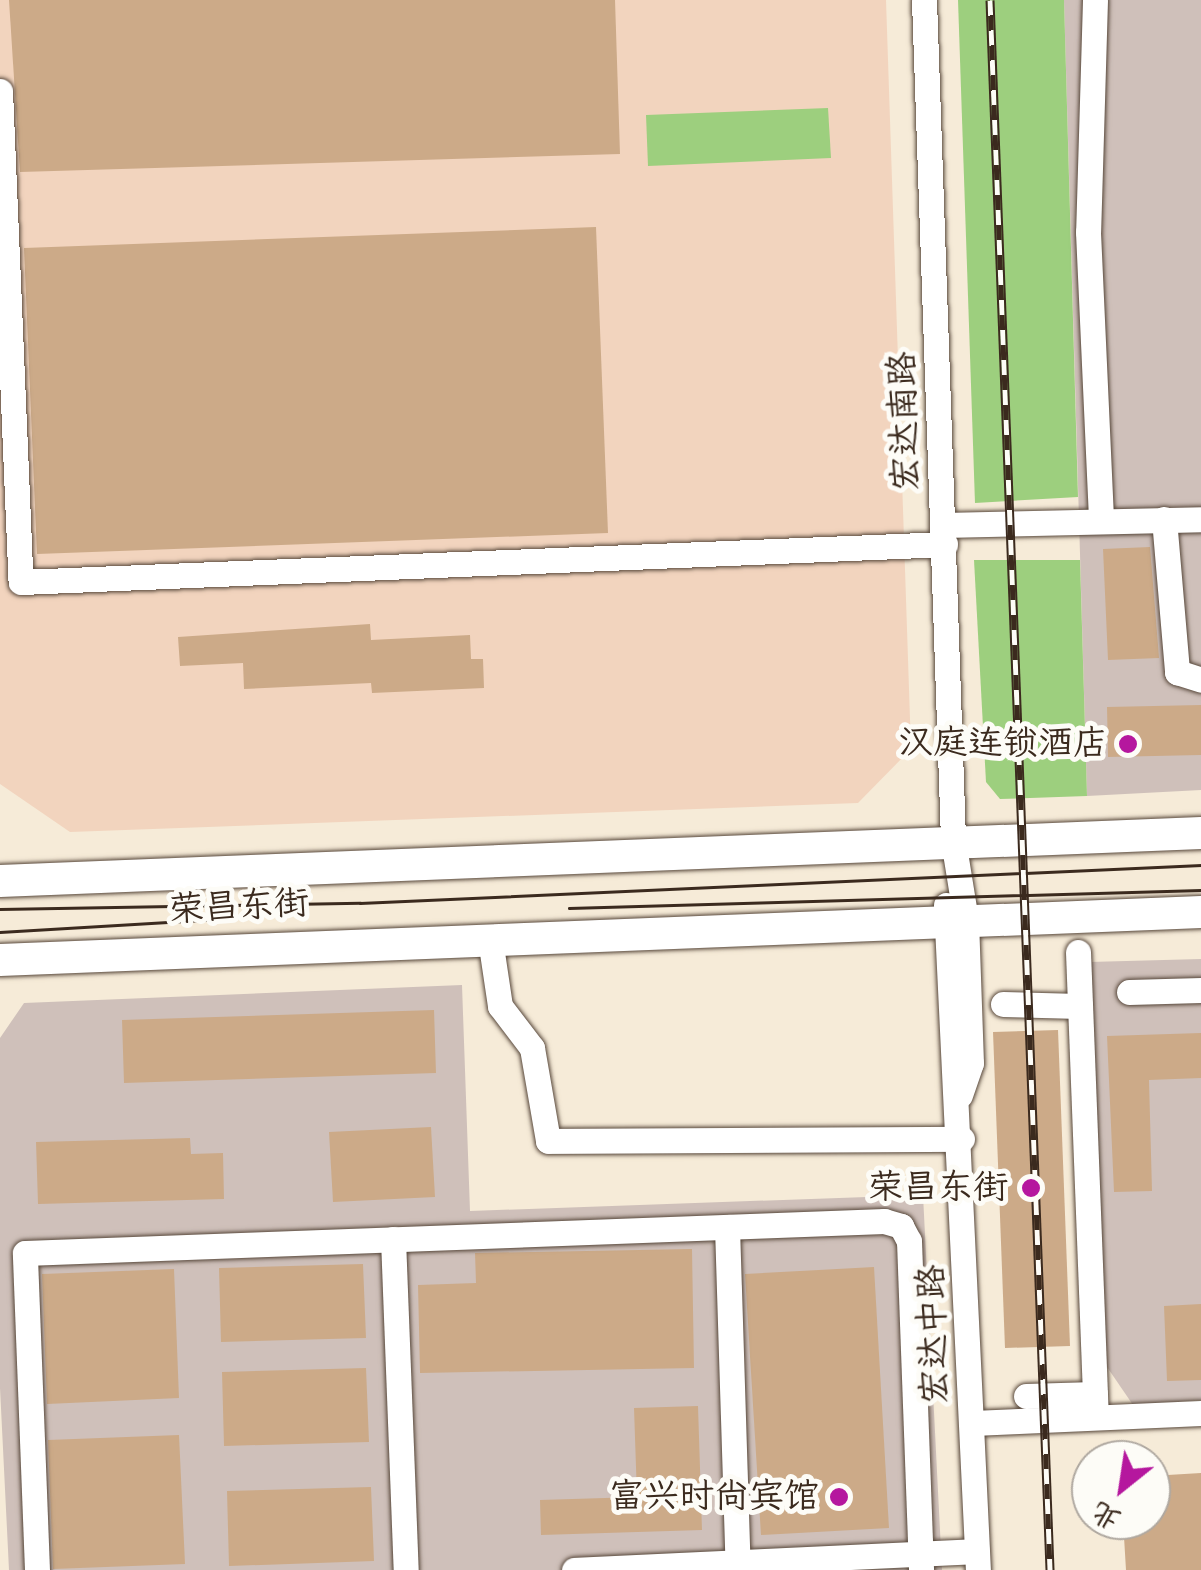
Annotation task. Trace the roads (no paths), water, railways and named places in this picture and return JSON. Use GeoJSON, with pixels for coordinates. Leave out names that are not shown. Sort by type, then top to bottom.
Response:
{"type":"FeatureCollection","features":[{"type":"Feature","properties":{"kind":"main road","name":"荣昌东街"},"geometry":{"type":"LineString","coordinates":[[0,881],[954,840],[1201,834]]}},
{"type":"Feature","properties":{"kind":"main road","name":"荣昌东街"},"geometry":{"type":"LineString","coordinates":[[0,960],[1201,912]]}},
{"type":"Feature","properties":{"kind":"street","name":"宏达南路"},"geometry":{"type":"LineString","coordinates":[[924,0],[956,920]]}},
{"type":"Feature","properties":{"kind":"street"},"geometry":{"type":"LineString","coordinates":[[1096,0],[1088,232],[1101,518]]}},
{"type":"Feature","properties":{"kind":"street"},"geometry":{"type":"LineString","coordinates":[[0,91],[21,582],[945,534],[1101,518],[1201,519]]}},
{"type":"Feature","properties":{"kind":"street"},"geometry":{"type":"LineString","coordinates":[[1164,519],[1176,672],[1201,680]]}},
{"type":"Feature","properties":{"kind":"street","name":"宏达中路"},"geometry":{"type":"LineString","coordinates":[[956,920],[949,1063],[960,1095],[978,1560]]}},
{"type":"Feature","properties":{"kind":"street"},"geometry":{"type":"LineString","coordinates":[[490,940],[500,1006],[532,1048],[548,1141],[962,1139]]}},
{"type":"Feature","properties":{"kind":"street"},"geometry":{"type":"LineString","coordinates":[[1078,952],[1096,1406]]}},
{"type":"Feature","properties":{"kind":"street"},"geometry":{"type":"LineString","coordinates":[[1129,992],[1201,990]]}},
{"type":"Feature","properties":{"kind":"street"},"geometry":{"type":"LineString","coordinates":[[1003,1004],[1080,1006]]}},
{"type":"Feature","properties":{"kind":"street"},"geometry":{"type":"LineString","coordinates":[[37,1570],[25,1253],[884,1221],[901,1226],[910,1241],[921,1562]]}},
{"type":"Feature","properties":{"kind":"street"},"geometry":{"type":"LineString","coordinates":[[728,1226],[738,1566]]}},
{"type":"Feature","properties":{"kind":"street"},"geometry":{"type":"LineString","coordinates":[[393,1239],[406,1570]]}},
{"type":"Feature","properties":{"kind":"street"},"geometry":{"type":"LineString","coordinates":[[1026,1396],[1096,1406],[1201,1413]]}},
{"type":"Feature","properties":{"kind":"street"},"geometry":{"type":"LineString","coordinates":[[973,1423],[1096,1406]]}},
{"type":"Feature","properties":{"kind":"street"},"geometry":{"type":"LineString","coordinates":[[574,1570],[978,1560]]}},
{"type":"Feature","properties":{"kind":"tram line"},"geometry":{"type":"LineString","coordinates":[[0,909],[360,903],[1201,865]]}},
{"type":"Feature","properties":{"kind":"tram line"},"geometry":{"type":"LineString","coordinates":[[569,908],[1201,890]]}},
{"type":"Feature","properties":{"kind":"tram line"},"geometry":{"type":"LineString","coordinates":[[0,932],[235,918]]}},
{"type":"Feature","properties":{"kind":"railway"},"geometry":{"type":"LineString","coordinates":[[990,0],[1050,1570]]}},
{"type":"Feature","properties":{"kind":"place","name":"汉庭连锁酒店"},"geometry":{"type":"Point","coordinates":[1128,744]}},
{"type":"Feature","properties":{"kind":"place","name":"荣昌东街"},"geometry":{"type":"Point","coordinates":[1031,1188]}},
{"type":"Feature","properties":{"kind":"place","name":"富兴时尚宾馆"},"geometry":{"type":"Point","coordinates":[839,1497]}}]}
